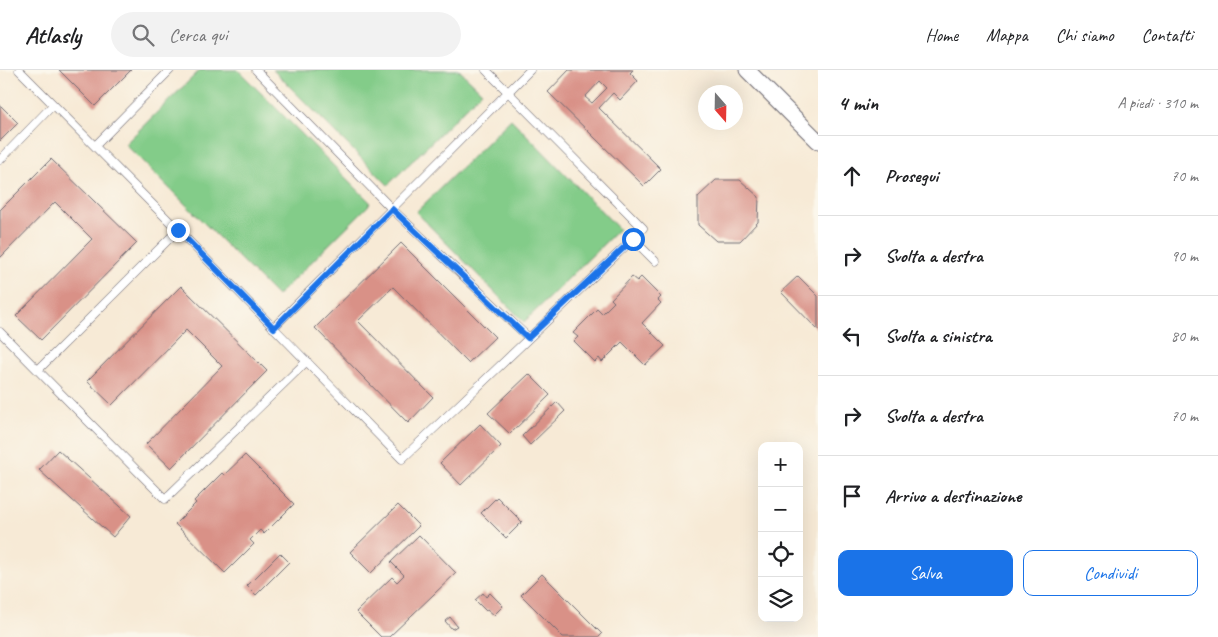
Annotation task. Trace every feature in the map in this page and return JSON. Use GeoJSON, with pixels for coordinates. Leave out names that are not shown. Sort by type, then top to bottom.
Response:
{"type":"FeatureCollection","features":[{"type":"Feature","properties":{"kind":"street"},"geometry":{"type":"LineString","coordinates":[[747,70],[818,141]]}},
{"type":"Feature","properties":{"kind":"lane"},"geometry":{"type":"LineString","coordinates":[[19,70],[402,459],[643,228],[486,70]]}},
{"type":"Feature","properties":{"kind":"lane"},"geometry":{"type":"LineString","coordinates":[[95,146],[170,70]]}},
{"type":"Feature","properties":{"kind":"lane"},"geometry":{"type":"LineString","coordinates":[[256,70],[392,209],[528,338]]}},
{"type":"Feature","properties":{"kind":"lane"},"geometry":{"type":"LineString","coordinates":[[274,328],[530,70]]}},
{"type":"Feature","properties":{"kind":"lane"},"geometry":{"type":"LineString","coordinates":[[0,160],[54,104]]}},
{"type":"Feature","properties":{"kind":"lane"},"geometry":{"type":"LineString","coordinates":[[38,370],[178,230]]}},
{"type":"Feature","properties":{"kind":"lane"},"geometry":{"type":"LineString","coordinates":[[633,239],[655,261]]}},
{"type":"Feature","properties":{"kind":"lane"},"geometry":{"type":"LineString","coordinates":[[0,332],[165,499],[307,361]]}},
{"type":"Feature","properties":{"kind":"green space"},"geometry":{"type":"Polygon","coordinates":[[[200,70],[238,70],[371,203],[277,296],[125,144],[200,70]]]}},
{"type":"Feature","properties":{"kind":"green space"},"geometry":{"type":"Polygon","coordinates":[[[273,70],[459,70],[482,92],[388,185],[273,70]]]}},
{"type":"Feature","properties":{"kind":"green space"},"geometry":{"type":"Polygon","coordinates":[[[511,119],[619,229],[524,322],[416,212],[511,119]]]}},
{"type":"Feature","properties":{"kind":"building"},"geometry":{"type":"Polygon","coordinates":[[[59,70],[131,70],[95,106],[59,70]]]}},
{"type":"Feature","properties":{"kind":"building"},"geometry":{"type":"Polygon","coordinates":[[[569,70],[633,70],[630,73],[638,81],[620,100],[613,93],[599,108],[661,169],[644,186],[548,92],[569,70]],[[600,81],[585,97],[592,103],[607,88],[600,81]]]}},
{"type":"Feature","properties":{"kind":"building"},"geometry":{"type":"Polygon","coordinates":[[[0,105],[18,123],[0,141],[0,105]]]}},
{"type":"Feature","properties":{"kind":"building"},"geometry":{"type":"Polygon","coordinates":[[[51,159],[137,243],[41,340],[16,316],[92,239],[55,202],[0,258],[0,210],[51,159]]]}},
{"type":"Feature","properties":{"kind":"building"},"geometry":{"type":"Polygon","coordinates":[[[716,180],[740,180],[759,197],[758,222],[740,241],[716,241],[698,225],[698,197],[716,180]]]}},
{"type":"Feature","properties":{"kind":"building"},"geometry":{"type":"Polygon","coordinates":[[[401,243],[495,337],[468,363],[393,287],[358,321],[433,397],[408,423],[315,328],[401,243]]]}},
{"type":"Feature","properties":{"kind":"building"},"geometry":{"type":"Polygon","coordinates":[[[798,276],[818,296],[818,330],[781,292],[798,276]]]}},
{"type":"Feature","properties":{"kind":"building"},"geometry":{"type":"Polygon","coordinates":[[[632,277],[637,281],[641,277],[661,297],[658,300],[661,303],[642,323],[665,346],[645,365],[622,342],[602,362],[599,358],[595,362],[574,341],[578,337],[573,333],[597,309],[602,314],[614,302],[611,299],[632,277]]]}},
{"type":"Feature","properties":{"kind":"building"},"geometry":{"type":"Polygon","coordinates":[[[181,286],[267,371],[171,468],[146,444],[222,366],[186,330],[112,405],[87,381],[181,286]]]}},
{"type":"Feature","properties":{"kind":"building"},"geometry":{"type":"Polygon","coordinates":[[[529,374],[550,395],[510,434],[488,413],[529,374]]]}},
{"type":"Feature","properties":{"kind":"building"},"geometry":{"type":"Polygon","coordinates":[[[557,402],[565,411],[530,445],[522,436],[557,402]]]}},
{"type":"Feature","properties":{"kind":"building"},"geometry":{"type":"Polygon","coordinates":[[[480,424],[501,446],[461,485],[440,463],[480,424]]]}},
{"type":"Feature","properties":{"kind":"building"},"geometry":{"type":"Polygon","coordinates":[[[58,450],[131,516],[113,537],[39,470],[58,450]]]}},
{"type":"Feature","properties":{"kind":"building"},"geometry":{"type":"Polygon","coordinates":[[[245,455],[294,504],[264,534],[260,530],[250,540],[254,544],[225,573],[175,524],[196,503],[194,501],[222,473],[224,475],[245,455]]]}},
{"type":"Feature","properties":{"kind":"building"},"geometry":{"type":"Polygon","coordinates":[[[497,497],[522,522],[506,538],[481,513],[497,497]]]}},
{"type":"Feature","properties":{"kind":"building"},"geometry":{"type":"Polygon","coordinates":[[[398,505],[419,526],[371,573],[350,552],[398,505]]]}},
{"type":"Feature","properties":{"kind":"building"},"geometry":{"type":"Polygon","coordinates":[[[419,535],[456,573],[389,637],[381,637],[356,612],[392,577],[397,582],[404,575],[391,562],[419,535]]]}},
{"type":"Feature","properties":{"kind":"building"},"geometry":{"type":"Polygon","coordinates":[[[280,553],[289,562],[256,595],[247,586],[280,553]]]}},
{"type":"Feature","properties":{"kind":"building"},"geometry":{"type":"Polygon","coordinates":[[[542,574],[602,634],[599,637],[563,637],[521,595],[542,574]]]}},
{"type":"Feature","properties":{"kind":"building"},"geometry":{"type":"Polygon","coordinates":[[[483,593],[486,597],[490,593],[503,606],[494,615],[487,609],[486,611],[475,600],[483,593]]]}},
{"type":"Feature","properties":{"kind":"building"},"geometry":{"type":"Polygon","coordinates":[[[450,617],[457,626],[452,629],[445,621],[450,617]]]}},
{"type":"Feature","properties":{"kind":"route"},"geometry":{"type":"LineString","coordinates":[[178,230],[274,328],[392,209],[528,338],[633,239]]}}]}
